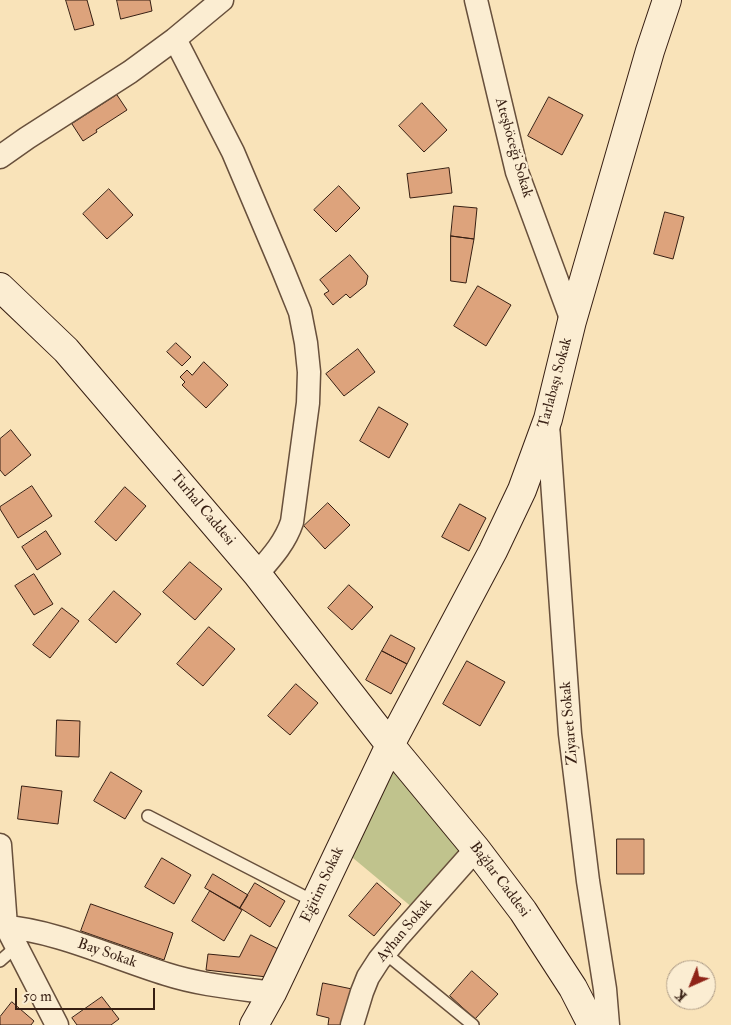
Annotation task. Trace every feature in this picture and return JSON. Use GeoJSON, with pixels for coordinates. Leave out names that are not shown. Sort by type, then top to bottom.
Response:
{"type":"FeatureCollection","features":[{"type":"Feature","properties":{"kind":"street"},"geometry":{"type":"LineString","coordinates":[[0,157],[130,72],[222,0]]}},
{"type":"Feature","properties":{"kind":"street","name":"Ateşböceği Sokak"},"geometry":{"type":"LineString","coordinates":[[476,0],[517,172],[572,320]]}},
{"type":"Feature","properties":{"kind":"street","name":"Tarlabaşı Sokak"},"geometry":{"type":"LineString","coordinates":[[390,745],[493,551],[522,490],[548,419],[572,320],[650,51],[667,0]]}},
{"type":"Feature","properties":{"kind":"street"},"geometry":{"type":"LineString","coordinates":[[175,38],[233,152],[300,312],[306,343],[309,372],[308,403],[292,522],[282,544],[257,574]]}},
{"type":"Feature","properties":{"kind":"street","name":"Turhal Caddesi"},"geometry":{"type":"LineString","coordinates":[[0,286],[66,350],[257,574],[390,745]]}},
{"type":"Feature","properties":{"kind":"street","name":"Ziyaret Sokak"},"geometry":{"type":"LineString","coordinates":[[548,419],[570,734],[588,881],[606,990],[608,1025]]}},
{"type":"Feature","properties":{"kind":"street","name":"Bağlar Caddesi"},"geometry":{"type":"LineString","coordinates":[[390,745],[476,849],[523,911],[573,988],[592,1025]]}},
{"type":"Feature","properties":{"kind":"street","name":"Eğitim Sokak"},"geometry":{"type":"LineString","coordinates":[[254,1025],[272,993],[390,745]]}},
{"type":"Feature","properties":{"kind":"street"},"geometry":{"type":"LineString","coordinates":[[0,845],[3,926],[16,946],[57,1025]]}},
{"type":"Feature","properties":{"kind":"street","name":"Ayhan Sokak"},"geometry":{"type":"LineString","coordinates":[[352,1025],[368,978],[385,952],[476,849]]}},
{"type":"Feature","properties":{"kind":"street","name":"Bay Sokak"},"geometry":{"type":"LineString","coordinates":[[3,926],[75,942],[146,968],[186,980],[272,993]]}},
{"type":"Feature","properties":{"kind":"lane"},"geometry":{"type":"LineString","coordinates":[[148,816],[315,902]]}},
{"type":"Feature","properties":{"kind":"lane"},"geometry":{"type":"LineString","coordinates":[[0,961],[16,946]]}},
{"type":"Feature","properties":{"kind":"lane"},"geometry":{"type":"LineString","coordinates":[[385,952],[473,1025]]}},
{"type":"Feature","properties":{"kind":"green space"},"geometry":{"type":"Polygon","coordinates":[[[390,745],[476,849],[419,913],[341,848],[390,745]]]}},
{"type":"Feature","properties":{"kind":"building"},"geometry":{"type":"Polygon","coordinates":[[[66,0],[87,0],[94,25],[75,30],[66,0]]]}},
{"type":"Feature","properties":{"kind":"building"},"geometry":{"type":"Polygon","coordinates":[[[117,0],[150,0],[152,11],[121,19],[117,0]]]}},
{"type":"Feature","properties":{"kind":"building"},"geometry":{"type":"Polygon","coordinates":[[[117,95],[127,110],[96,130],[97,132],[83,141],[72,124],[117,95]]]}},
{"type":"Feature","properties":{"kind":"building"},"geometry":{"type":"Polygon","coordinates":[[[549,97],[583,115],[562,155],[528,136],[549,97]]]}},
{"type":"Feature","properties":{"kind":"building"},"geometry":{"type":"Polygon","coordinates":[[[422,103],[447,130],[424,152],[399,126],[422,103]]]}},
{"type":"Feature","properties":{"kind":"building"},"geometry":{"type":"Polygon","coordinates":[[[449,168],[452,193],[410,198],[407,174],[449,168]]]}},
{"type":"Feature","properties":{"kind":"building"},"geometry":{"type":"Polygon","coordinates":[[[339,186],[360,208],[336,232],[314,210],[339,186]]]}},
{"type":"Feature","properties":{"kind":"building"},"geometry":{"type":"Polygon","coordinates":[[[109,189],[133,215],[107,239],[83,214],[109,189]]]}},
{"type":"Feature","properties":{"kind":"building"},"geometry":{"type":"Polygon","coordinates":[[[454,206],[477,208],[474,239],[451,236],[454,206]]]}},
{"type":"Feature","properties":{"kind":"building"},"geometry":{"type":"Polygon","coordinates":[[[665,212],[684,217],[673,259],[654,254],[665,212]]]}},
{"type":"Feature","properties":{"kind":"building"},"geometry":{"type":"Polygon","coordinates":[[[451,236],[474,239],[466,283],[451,281],[451,236]]]}},
{"type":"Feature","properties":{"kind":"building"},"geometry":{"type":"Polygon","coordinates":[[[350,255],[368,276],[366,285],[350,298],[346,294],[333,305],[324,294],[329,291],[320,280],[350,255]]]}},
{"type":"Feature","properties":{"kind":"building"},"geometry":{"type":"Polygon","coordinates":[[[478,286],[511,305],[486,346],[454,326],[478,286]]]}},
{"type":"Feature","properties":{"kind":"building"},"geometry":{"type":"Polygon","coordinates":[[[176,343],[191,357],[182,366],[167,352],[176,343]]]}},
{"type":"Feature","properties":{"kind":"building"},"geometry":{"type":"Polygon","coordinates":[[[358,349],[375,372],[344,396],[326,374],[358,349]]]}},
{"type":"Feature","properties":{"kind":"building"},"geometry":{"type":"Polygon","coordinates":[[[204,362],[228,385],[206,408],[182,385],[185,382],[180,377],[187,370],[192,375],[204,362]]]}},
{"type":"Feature","properties":{"kind":"building"},"geometry":{"type":"Polygon","coordinates":[[[379,407],[408,424],[389,458],[360,441],[379,407]]]}},
{"type":"Feature","properties":{"kind":"building"},"geometry":{"type":"Polygon","coordinates":[[[11,430],[31,455],[5,476],[0,470],[0,439],[11,430]]]}},
{"type":"Feature","properties":{"kind":"building"},"geometry":{"type":"Polygon","coordinates":[[[32,486],[52,516],[18,538],[0,507],[32,486]]]}},
{"type":"Feature","properties":{"kind":"building"},"geometry":{"type":"Polygon","coordinates":[[[125,487],[146,506],[116,541],[95,522],[125,487]]]}},
{"type":"Feature","properties":{"kind":"building"},"geometry":{"type":"Polygon","coordinates":[[[328,503],[350,525],[325,549],[304,526],[328,503]]]}},
{"type":"Feature","properties":{"kind":"building"},"geometry":{"type":"Polygon","coordinates":[[[460,504],[486,518],[469,551],[442,537],[460,504]]]}},
{"type":"Feature","properties":{"kind":"building"},"geometry":{"type":"Polygon","coordinates":[[[46,531],[61,554],[37,570],[22,547],[46,531]]]}},
{"type":"Feature","properties":{"kind":"building"},"geometry":{"type":"Polygon","coordinates":[[[190,562],[222,589],[195,620],[163,592],[190,562]]]}},
{"type":"Feature","properties":{"kind":"building"},"geometry":{"type":"Polygon","coordinates":[[[34,574],[53,604],[34,615],[15,586],[34,574]]]}},
{"type":"Feature","properties":{"kind":"building"},"geometry":{"type":"Polygon","coordinates":[[[349,585],[373,607],[352,630],[328,608],[349,585]]]}},
{"type":"Feature","properties":{"kind":"building"},"geometry":{"type":"Polygon","coordinates":[[[114,591],[141,614],[116,643],[89,620],[114,591]]]}},
{"type":"Feature","properties":{"kind":"building"},"geometry":{"type":"Polygon","coordinates":[[[62,608],[79,621],[50,658],[33,645],[62,608]]]}},
{"type":"Feature","properties":{"kind":"building"},"geometry":{"type":"Polygon","coordinates":[[[209,627],[235,649],[203,686],[177,664],[209,627]]]}},
{"type":"Feature","properties":{"kind":"building"},"geometry":{"type":"Polygon","coordinates":[[[391,635],[415,648],[407,664],[382,651],[391,635]]]}},
{"type":"Feature","properties":{"kind":"building"},"geometry":{"type":"Polygon","coordinates":[[[382,651],[407,664],[391,694],[366,680],[382,651]]]}},
{"type":"Feature","properties":{"kind":"building"},"geometry":{"type":"Polygon","coordinates":[[[467,661],[505,682],[480,726],[443,704],[467,661]]]}},
{"type":"Feature","properties":{"kind":"building"},"geometry":{"type":"Polygon","coordinates":[[[296,684],[318,703],[290,735],[268,716],[296,684]]]}},
{"type":"Feature","properties":{"kind":"building"},"geometry":{"type":"Polygon","coordinates":[[[57,720],[80,721],[79,757],[56,756],[57,720]]]}},
{"type":"Feature","properties":{"kind":"building"},"geometry":{"type":"Polygon","coordinates":[[[111,772],[142,791],[125,819],[94,801],[111,772]]]}},
{"type":"Feature","properties":{"kind":"building"},"geometry":{"type":"Polygon","coordinates":[[[22,786],[62,791],[58,824],[18,819],[22,786]]]}},
{"type":"Feature","properties":{"kind":"building"},"geometry":{"type":"Polygon","coordinates":[[[617,839],[644,839],[644,874],[617,874],[617,839]]]}},
{"type":"Feature","properties":{"kind":"building"},"geometry":{"type":"Polygon","coordinates":[[[162,858],[191,875],[174,904],[145,887],[162,858]]]}},
{"type":"Feature","properties":{"kind":"building"},"geometry":{"type":"Polygon","coordinates":[[[213,874],[248,895],[240,908],[205,888],[213,874]]]}},
{"type":"Feature","properties":{"kind":"building"},"geometry":{"type":"Polygon","coordinates":[[[255,883],[285,901],[270,927],[240,908],[255,883]]]}},
{"type":"Feature","properties":{"kind":"building"},"geometry":{"type":"Polygon","coordinates":[[[377,883],[401,904],[374,936],[349,916],[377,883]]]}},
{"type":"Feature","properties":{"kind":"building"},"geometry":{"type":"Polygon","coordinates":[[[210,891],[242,910],[224,941],[192,921],[210,891]]]}},
{"type":"Feature","properties":{"kind":"building"},"geometry":{"type":"Polygon","coordinates":[[[91,904],[173,933],[164,960],[81,931],[91,904]]]}},
{"type":"Feature","properties":{"kind":"building"},"geometry":{"type":"Polygon","coordinates":[[[251,935],[280,950],[267,977],[206,970],[208,954],[239,957],[251,935]]]}},
{"type":"Feature","properties":{"kind":"building"},"geometry":{"type":"Polygon","coordinates":[[[472,971],[498,994],[475,1019],[450,996],[472,971]]]}},
{"type":"Feature","properties":{"kind":"building"},"geometry":{"type":"Polygon","coordinates":[[[323,983],[352,989],[346,1025],[328,1025],[329,1018],[317,1015],[323,983]]]}},
{"type":"Feature","properties":{"kind":"building"},"geometry":{"type":"Polygon","coordinates":[[[102,997],[119,1019],[111,1025],[77,1025],[72,1018],[102,997]]]}},
{"type":"Feature","properties":{"kind":"building"},"geometry":{"type":"Polygon","coordinates":[[[12,1002],[34,1021],[31,1025],[0,1025],[0,1017],[12,1002]]]}}]}
